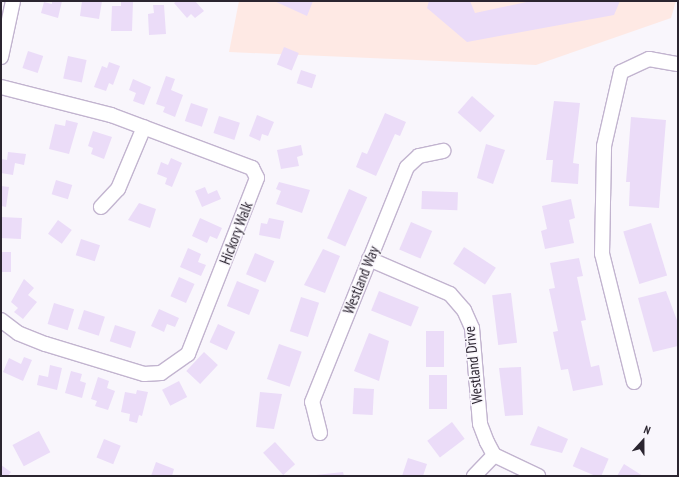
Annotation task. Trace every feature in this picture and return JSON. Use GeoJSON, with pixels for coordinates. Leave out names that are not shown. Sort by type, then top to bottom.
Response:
{"type":"FeatureCollection","features":[{"type":"Feature","properties":{"kind":"street"},"geometry":{"type":"LineString","coordinates":[[1,57],[13,1]]}},
{"type":"Feature","properties":{"kind":"street"},"geometry":{"type":"LineString","coordinates":[[634,382],[602,254],[604,146],[621,72],[649,59],[678,64]]}},
{"type":"Feature","properties":{"kind":"street","name":"Hickory Walk"},"geometry":{"type":"LineString","coordinates":[[1,86],[144,127],[252,168],[257,178],[188,354],[161,373],[144,374],[45,344],[18,333],[1,320]]}},
{"type":"Feature","properties":{"kind":"street"},"geometry":{"type":"LineString","coordinates":[[100,207],[118,189],[144,127]]}},
{"type":"Feature","properties":{"kind":"street","name":"Westland Way"},"geometry":{"type":"LineString","coordinates":[[320,433],[312,402],[407,167],[419,156],[443,151]]}},
{"type":"Feature","properties":{"kind":"street","name":"Westland Drive"},"geometry":{"type":"LineString","coordinates":[[369,259],[450,294],[464,310],[472,328],[480,424],[494,454]]}},
{"type":"Feature","properties":{"kind":"street"},"geometry":{"type":"LineString","coordinates":[[474,476],[494,454],[538,476]]}},
{"type":"Feature","properties":{"kind":"shaded area"},"geometry":{"type":"Polygon","coordinates":[[[239,1],[676,1],[671,18],[536,65],[229,52],[239,1]]]}},
{"type":"Feature","properties":{"kind":"building"},"geometry":{"type":"Polygon","coordinates":[[[52,1],[62,1],[58,18],[41,13],[44,2],[52,4],[52,1]]]}},
{"type":"Feature","properties":{"kind":"building"},"geometry":{"type":"Polygon","coordinates":[[[82,1],[102,1],[99,19],[80,16],[82,1]]]}},
{"type":"Feature","properties":{"kind":"building"},"geometry":{"type":"Polygon","coordinates":[[[121,1],[133,1],[132,31],[111,31],[112,6],[121,6],[121,1]]]}},
{"type":"Feature","properties":{"kind":"building"},"geometry":{"type":"Polygon","coordinates":[[[177,1],[195,1],[204,11],[195,18],[191,14],[187,18],[174,3],[177,1]]]}},
{"type":"Feature","properties":{"kind":"building"},"geometry":{"type":"Polygon","coordinates":[[[274,1],[313,1],[307,16],[274,1]]]}},
{"type":"Feature","properties":{"kind":"building"},"geometry":{"type":"Polygon","coordinates":[[[429,1],[470,1],[475,13],[531,1],[620,1],[614,15],[467,42],[427,8],[429,1]]]}},
{"type":"Feature","properties":{"kind":"building"},"geometry":{"type":"Polygon","coordinates":[[[153,5],[164,5],[166,34],[149,35],[148,14],[154,13],[153,5]]]}},
{"type":"Feature","properties":{"kind":"building"},"geometry":{"type":"Polygon","coordinates":[[[284,47],[299,53],[292,71],[277,65],[284,47]]]}},
{"type":"Feature","properties":{"kind":"building"},"geometry":{"type":"Polygon","coordinates":[[[28,51],[43,56],[38,73],[22,68],[28,51]]]}},
{"type":"Feature","properties":{"kind":"building"},"geometry":{"type":"Polygon","coordinates":[[[68,56],[87,60],[82,82],[63,78],[68,56]]]}},
{"type":"Feature","properties":{"kind":"building"},"geometry":{"type":"Polygon","coordinates":[[[109,62],[120,66],[113,85],[109,83],[106,91],[94,87],[102,66],[107,68],[109,62]]]}},
{"type":"Feature","properties":{"kind":"building"},"geometry":{"type":"Polygon","coordinates":[[[301,70],[316,75],[312,88],[297,83],[301,70]]]}},
{"type":"Feature","properties":{"kind":"building"},"geometry":{"type":"Polygon","coordinates":[[[166,76],[175,79],[171,90],[183,95],[175,117],[163,112],[165,107],[156,104],[166,76]]]}},
{"type":"Feature","properties":{"kind":"building"},"geometry":{"type":"Polygon","coordinates":[[[133,79],[151,87],[144,105],[133,101],[136,93],[129,90],[133,79]]]}},
{"type":"Feature","properties":{"kind":"building"},"geometry":{"type":"Polygon","coordinates":[[[472,96],[495,116],[480,132],[458,113],[472,96]]]}},
{"type":"Feature","properties":{"kind":"building"},"geometry":{"type":"Polygon","coordinates":[[[554,101],[580,103],[573,163],[579,164],[578,184],[551,182],[553,160],[546,160],[554,101]]]}},
{"type":"Feature","properties":{"kind":"building"},"geometry":{"type":"Polygon","coordinates":[[[191,103],[208,109],[202,127],[185,121],[191,103]]]}},
{"type":"Feature","properties":{"kind":"building"},"geometry":{"type":"Polygon","coordinates":[[[385,113],[406,122],[400,136],[395,134],[376,176],[356,167],[362,152],[367,154],[385,113]]]}},
{"type":"Feature","properties":{"kind":"building"},"geometry":{"type":"Polygon","coordinates":[[[257,115],[274,122],[268,136],[262,134],[260,141],[249,136],[257,115]]]}},
{"type":"Feature","properties":{"kind":"building"},"geometry":{"type":"Polygon","coordinates":[[[219,116],[240,123],[234,140],[213,133],[219,116]]]}},
{"type":"Feature","properties":{"kind":"building"},"geometry":{"type":"Polygon","coordinates":[[[631,117],[666,120],[659,208],[629,206],[630,182],[626,182],[631,117]]]}},
{"type":"Feature","properties":{"kind":"building"},"geometry":{"type":"Polygon","coordinates":[[[66,120],[78,123],[69,154],[49,149],[55,124],[65,126],[66,120]]]}},
{"type":"Feature","properties":{"kind":"building"},"geometry":{"type":"Polygon","coordinates":[[[93,131],[112,137],[104,159],[91,154],[93,148],[88,146],[93,131]]]}},
{"type":"Feature","properties":{"kind":"building"},"geometry":{"type":"Polygon","coordinates":[[[486,144],[505,150],[493,184],[477,178],[486,144]]]}},
{"type":"Feature","properties":{"kind":"building"},"geometry":{"type":"Polygon","coordinates":[[[301,145],[303,155],[297,157],[299,166],[281,169],[277,150],[301,145]]]}},
{"type":"Feature","properties":{"kind":"building"},"geometry":{"type":"Polygon","coordinates":[[[8,152],[26,154],[24,165],[15,163],[13,175],[1,173],[1,159],[7,160],[8,152]]]}},
{"type":"Feature","properties":{"kind":"building"},"geometry":{"type":"Polygon","coordinates":[[[171,158],[182,163],[172,187],[165,184],[167,178],[157,174],[161,162],[168,165],[171,158]]]}},
{"type":"Feature","properties":{"kind":"building"},"geometry":{"type":"Polygon","coordinates":[[[56,180],[72,185],[68,199],[52,194],[56,180]]]}},
{"type":"Feature","properties":{"kind":"building"},"geometry":{"type":"Polygon","coordinates":[[[279,182],[310,190],[302,213],[276,204],[281,191],[276,189],[279,182]]]}},
{"type":"Feature","properties":{"kind":"building"},"geometry":{"type":"Polygon","coordinates":[[[1,186],[9,187],[6,207],[1,206],[1,186]]]}},
{"type":"Feature","properties":{"kind":"building"},"geometry":{"type":"Polygon","coordinates":[[[205,187],[208,194],[217,190],[221,199],[202,207],[195,191],[205,187]]]}},
{"type":"Feature","properties":{"kind":"building"},"geometry":{"type":"Polygon","coordinates":[[[349,189],[367,197],[345,246],[327,238],[349,189]]]}},
{"type":"Feature","properties":{"kind":"building"},"geometry":{"type":"Polygon","coordinates":[[[422,191],[458,192],[457,210],[421,209],[422,191]]]}},
{"type":"Feature","properties":{"kind":"building"},"geometry":{"type":"Polygon","coordinates":[[[571,199],[575,218],[569,220],[574,243],[545,249],[541,231],[547,229],[542,206],[571,199]]]}},
{"type":"Feature","properties":{"kind":"building"},"geometry":{"type":"Polygon","coordinates":[[[139,203],[156,209],[150,228],[128,220],[139,203]]]}},
{"type":"Feature","properties":{"kind":"building"},"geometry":{"type":"Polygon","coordinates":[[[1,217],[22,218],[21,239],[1,238],[1,217]]]}},
{"type":"Feature","properties":{"kind":"building"},"geometry":{"type":"Polygon","coordinates":[[[200,218],[222,228],[217,239],[210,236],[207,243],[192,236],[200,218]]]}},
{"type":"Feature","properties":{"kind":"building"},"geometry":{"type":"Polygon","coordinates":[[[269,218],[284,221],[280,239],[259,235],[261,223],[267,224],[269,218]]]}},
{"type":"Feature","properties":{"kind":"building"},"geometry":{"type":"Polygon","coordinates":[[[58,220],[72,230],[62,244],[48,234],[58,220]]]}},
{"type":"Feature","properties":{"kind":"building"},"geometry":{"type":"Polygon","coordinates":[[[411,222],[432,231],[420,259],[399,250],[411,222]]]}},
{"type":"Feature","properties":{"kind":"building"},"geometry":{"type":"Polygon","coordinates":[[[651,223],[667,276],[639,284],[623,231],[651,223]]]}},
{"type":"Feature","properties":{"kind":"building"},"geometry":{"type":"Polygon","coordinates":[[[81,239],[100,245],[95,261],[76,255],[81,239]]]}},
{"type":"Feature","properties":{"kind":"building"},"geometry":{"type":"Polygon","coordinates":[[[464,247],[496,268],[485,284],[453,264],[464,247]]]}},
{"type":"Feature","properties":{"kind":"building"},"geometry":{"type":"Polygon","coordinates":[[[188,248],[201,254],[198,262],[206,265],[201,276],[180,267],[188,248]]]}},
{"type":"Feature","properties":{"kind":"building"},"geometry":{"type":"Polygon","coordinates":[[[323,249],[340,256],[325,293],[304,285],[323,249]]]}},
{"type":"Feature","properties":{"kind":"building"},"geometry":{"type":"Polygon","coordinates":[[[1,252],[11,252],[11,272],[1,272],[1,252]]]}},
{"type":"Feature","properties":{"kind":"building"},"geometry":{"type":"Polygon","coordinates":[[[255,253],[274,261],[265,282],[246,274],[255,253]]]}},
{"type":"Feature","properties":{"kind":"building"},"geometry":{"type":"Polygon","coordinates":[[[579,258],[583,276],[577,277],[586,320],[581,321],[591,367],[599,365],[603,385],[573,391],[568,369],[561,370],[553,332],[558,331],[549,289],[555,288],[550,263],[579,258]]]}},
{"type":"Feature","properties":{"kind":"building"},"geometry":{"type":"Polygon","coordinates":[[[179,277],[195,284],[186,303],[170,296],[179,277]]]}},
{"type":"Feature","properties":{"kind":"building"},"geometry":{"type":"Polygon","coordinates":[[[24,279],[34,288],[28,295],[37,302],[23,319],[14,312],[18,308],[11,302],[24,279]]]}},
{"type":"Feature","properties":{"kind":"building"},"geometry":{"type":"Polygon","coordinates":[[[237,281],[259,290],[249,315],[227,306],[237,281]]]}},
{"type":"Feature","properties":{"kind":"building"},"geometry":{"type":"Polygon","coordinates":[[[379,291],[419,307],[411,327],[371,310],[379,291]]]}},
{"type":"Feature","properties":{"kind":"building"},"geometry":{"type":"Polygon","coordinates":[[[666,291],[678,323],[678,346],[653,352],[638,298],[666,291]]]}},
{"type":"Feature","properties":{"kind":"building"},"geometry":{"type":"Polygon","coordinates":[[[511,293],[517,343],[498,345],[492,295],[511,293]]]}},
{"type":"Feature","properties":{"kind":"building"},"geometry":{"type":"Polygon","coordinates":[[[301,297],[319,303],[308,337],[290,331],[301,297]]]}},
{"type":"Feature","properties":{"kind":"building"},"geometry":{"type":"Polygon","coordinates":[[[54,303],[74,309],[68,330],[48,324],[54,303]]]}},
{"type":"Feature","properties":{"kind":"building"},"geometry":{"type":"Polygon","coordinates":[[[159,309],[179,318],[175,327],[167,324],[164,332],[151,326],[159,309]]]}},
{"type":"Feature","properties":{"kind":"building"},"geometry":{"type":"Polygon","coordinates":[[[84,310],[105,317],[99,336],[78,329],[84,310]]]}},
{"type":"Feature","properties":{"kind":"building"},"geometry":{"type":"Polygon","coordinates":[[[218,324],[235,332],[227,350],[210,342],[218,324]]]}},
{"type":"Feature","properties":{"kind":"building"},"geometry":{"type":"Polygon","coordinates":[[[115,325],[136,332],[131,348],[110,341],[115,325]]]}},
{"type":"Feature","properties":{"kind":"building"},"geometry":{"type":"Polygon","coordinates":[[[426,331],[444,331],[444,367],[426,367],[426,331]]]}},
{"type":"Feature","properties":{"kind":"building"},"geometry":{"type":"Polygon","coordinates":[[[369,333],[389,341],[379,381],[354,371],[369,333]]]}},
{"type":"Feature","properties":{"kind":"building"},"geometry":{"type":"Polygon","coordinates":[[[279,344],[302,352],[290,387],[267,379],[279,344]]]}},
{"type":"Feature","properties":{"kind":"building"},"geometry":{"type":"Polygon","coordinates":[[[204,352],[218,365],[200,384],[186,371],[204,352]]]}},
{"type":"Feature","properties":{"kind":"building"},"geometry":{"type":"Polygon","coordinates":[[[24,357],[32,360],[23,381],[3,372],[9,358],[21,364],[24,357]]]}},
{"type":"Feature","properties":{"kind":"building"},"geometry":{"type":"Polygon","coordinates":[[[50,365],[62,368],[57,390],[37,385],[39,375],[48,377],[50,365]]]}},
{"type":"Feature","properties":{"kind":"building"},"geometry":{"type":"Polygon","coordinates":[[[521,367],[523,415],[505,416],[499,368],[521,367]]]}},
{"type":"Feature","properties":{"kind":"building"},"geometry":{"type":"Polygon","coordinates":[[[71,371],[82,374],[80,381],[86,383],[82,398],[65,393],[71,371]]]}},
{"type":"Feature","properties":{"kind":"building"},"geometry":{"type":"Polygon","coordinates":[[[429,375],[447,375],[447,409],[429,409],[429,375]]]}},
{"type":"Feature","properties":{"kind":"building"},"geometry":{"type":"Polygon","coordinates":[[[98,377],[109,381],[107,388],[115,391],[108,410],[95,406],[97,401],[91,399],[98,377]]]}},
{"type":"Feature","properties":{"kind":"building"},"geometry":{"type":"Polygon","coordinates":[[[179,381],[187,397],[170,406],[162,390],[179,381]]]}},
{"type":"Feature","properties":{"kind":"building"},"geometry":{"type":"Polygon","coordinates":[[[354,388],[374,389],[373,415],[353,414],[354,388]]]}},
{"type":"Feature","properties":{"kind":"building"},"geometry":{"type":"Polygon","coordinates":[[[137,390],[148,392],[142,416],[139,415],[137,423],[129,421],[130,414],[121,412],[125,392],[136,394],[137,390]]]}},
{"type":"Feature","properties":{"kind":"building"},"geometry":{"type":"Polygon","coordinates":[[[260,392],[282,394],[274,429],[256,427],[260,392]]]}},
{"type":"Feature","properties":{"kind":"building"},"geometry":{"type":"Polygon","coordinates":[[[452,422],[465,439],[440,457],[427,441],[452,422]]]}},
{"type":"Feature","properties":{"kind":"building"},"geometry":{"type":"Polygon","coordinates":[[[538,426],[568,439],[562,453],[530,445],[538,426]]]}},
{"type":"Feature","properties":{"kind":"building"},"geometry":{"type":"Polygon","coordinates":[[[39,431],[50,452],[24,466],[13,445],[39,431]]]}},
{"type":"Feature","properties":{"kind":"building"},"geometry":{"type":"Polygon","coordinates":[[[104,439],[121,446],[113,464],[97,458],[104,439]]]}},
{"type":"Feature","properties":{"kind":"building"},"geometry":{"type":"Polygon","coordinates":[[[275,442],[295,464],[283,475],[263,453],[275,442]]]}},
{"type":"Feature","properties":{"kind":"building"},"geometry":{"type":"Polygon","coordinates":[[[581,447],[609,459],[601,476],[596,476],[573,466],[581,447]]]}},
{"type":"Feature","properties":{"kind":"building"},"geometry":{"type":"Polygon","coordinates":[[[408,458],[427,464],[423,476],[402,476],[408,458]]]}},
{"type":"Feature","properties":{"kind":"building"},"geometry":{"type":"Polygon","coordinates":[[[156,462],[174,469],[172,476],[151,476],[156,462]]]}},
{"type":"Feature","properties":{"kind":"building"},"geometry":{"type":"Polygon","coordinates":[[[624,464],[643,476],[617,476],[624,464]]]}},
{"type":"Feature","properties":{"kind":"building"},"geometry":{"type":"Polygon","coordinates":[[[1,465],[11,472],[8,476],[1,476],[1,465]]]}},
{"type":"Feature","properties":{"kind":"building"},"geometry":{"type":"Polygon","coordinates":[[[343,472],[344,476],[316,476],[316,475],[343,472]]]}}]}
